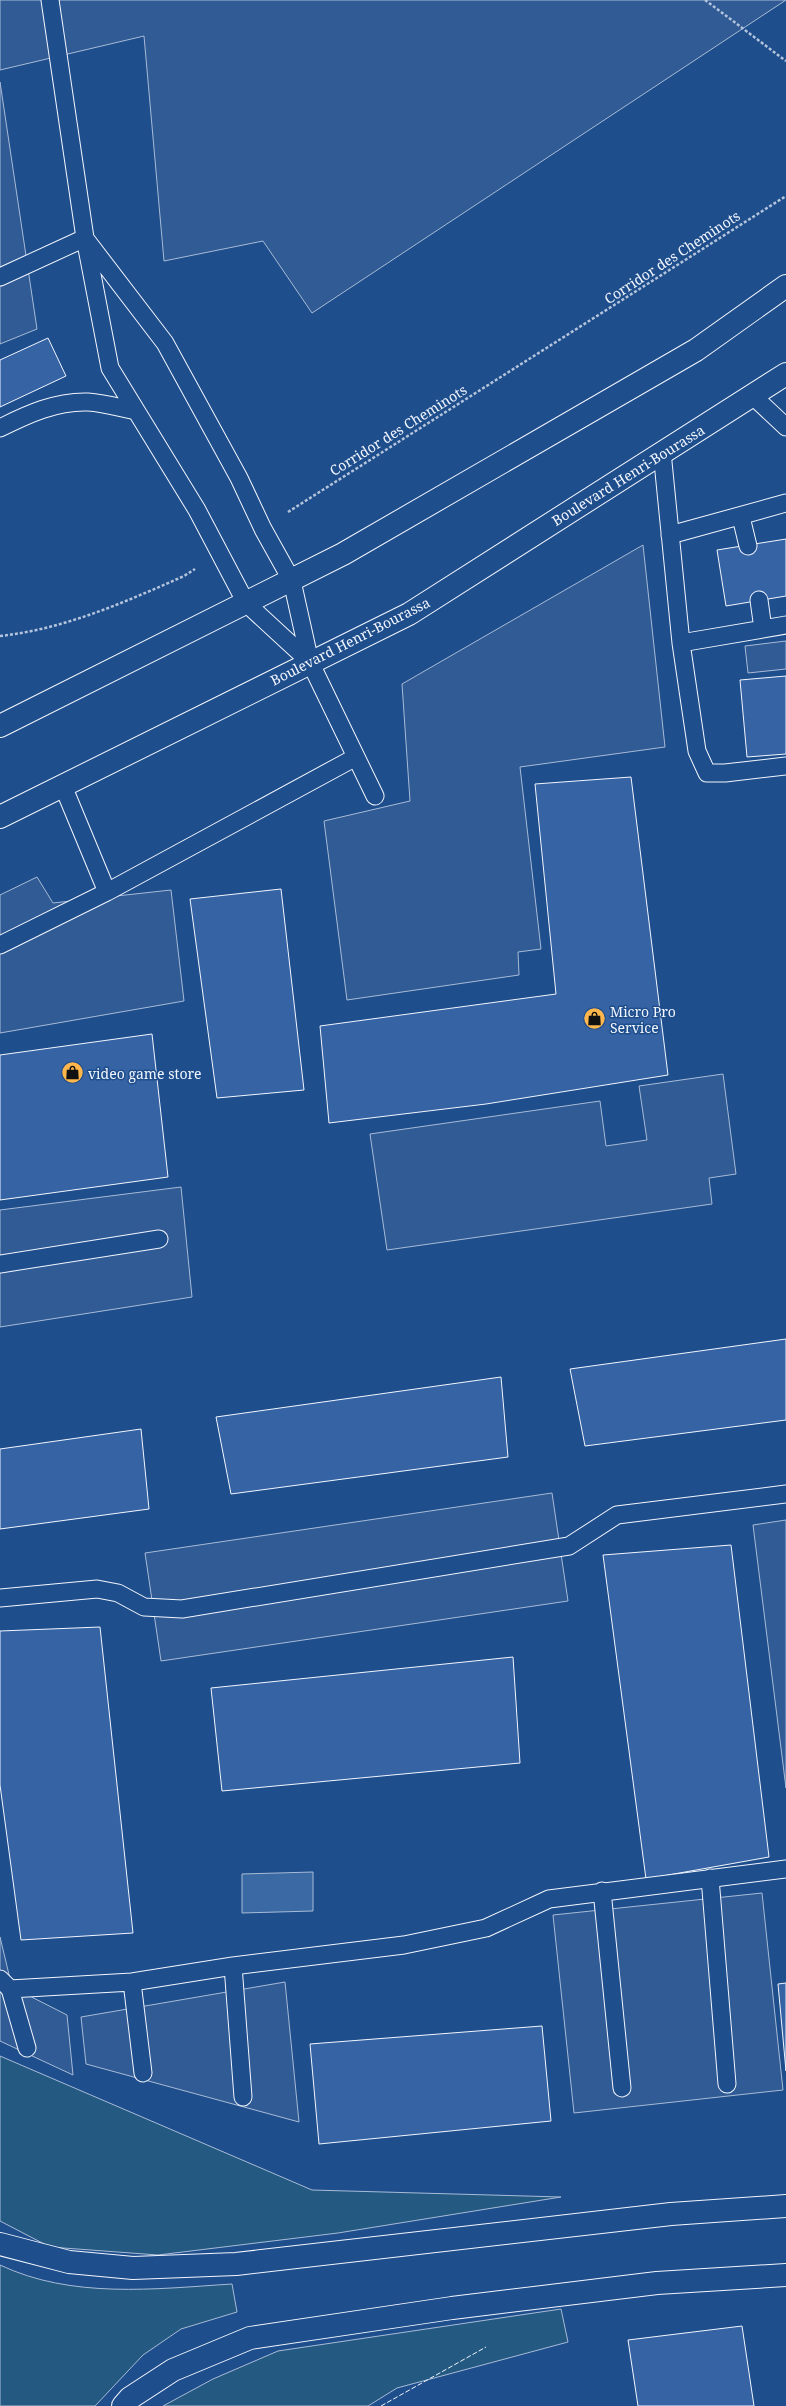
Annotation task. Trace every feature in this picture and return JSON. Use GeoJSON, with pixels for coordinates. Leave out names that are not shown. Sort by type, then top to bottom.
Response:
{"type":"FeatureCollection","features":[{"type":"Feature","properties":{"kind":"main road"},"geometry":{"type":"LineString","coordinates":[[0,726],[292,581],[343,554],[696,350],[786,286]]}},
{"type":"Feature","properties":{"kind":"main road","name":"Boulevard Henri-Bourassa"},"geometry":{"type":"LineString","coordinates":[[0,817],[409,614],[662,452],[754,397],[786,374]]}},
{"type":"Feature","properties":{"kind":"main road"},"geometry":{"type":"LineString","coordinates":[[754,397],[786,389]]}},
{"type":"Feature","properties":{"kind":"main road"},"geometry":{"type":"LineString","coordinates":[[0,2244],[69,2262],[133,2268],[236,2264],[671,2214],[786,2206]]}},
{"type":"Feature","properties":{"kind":"main road"},"geometry":{"type":"LineString","coordinates":[[123,2406],[130,2398],[173,2370],[250,2338],[452,2308],[649,2284],[786,2275]]}},
{"type":"Feature","properties":{"kind":"lane"},"geometry":{"type":"LineString","coordinates":[[50,0],[85,238],[110,368],[197,510],[246,603],[310,662]]}},
{"type":"Feature","properties":{"kind":"lane"},"geometry":{"type":"LineString","coordinates":[[0,277],[85,238]]}},
{"type":"Feature","properties":{"kind":"lane"},"geometry":{"type":"LineString","coordinates":[[85,238],[165,343],[239,478],[263,529],[292,581],[310,662],[374,796]]}},
{"type":"Feature","properties":{"kind":"lane"},"geometry":{"type":"LineString","coordinates":[[754,397],[786,427]]}},
{"type":"Feature","properties":{"kind":"lane"},"geometry":{"type":"LineString","coordinates":[[0,428],[27,414],[58,404],[88,402],[136,411]]}},
{"type":"Feature","properties":{"kind":"lane"},"geometry":{"type":"LineString","coordinates":[[662,452],[681,643],[697,751],[707,773],[725,773],[786,766]]}},
{"type":"Feature","properties":{"kind":"lane"},"geometry":{"type":"LineString","coordinates":[[670,534],[741,517],[786,503]]}},
{"type":"Feature","properties":{"kind":"lane"},"geometry":{"type":"LineString","coordinates":[[741,517],[748,546]]}},
{"type":"Feature","properties":{"kind":"lane"},"geometry":{"type":"LineString","coordinates":[[759,600],[763,629]]}},
{"type":"Feature","properties":{"kind":"lane"},"geometry":{"type":"LineString","coordinates":[[681,643],[786,625]]}},
{"type":"Feature","properties":{"kind":"lane"},"geometry":{"type":"LineString","coordinates":[[0,945],[107,892],[356,757]]}},
{"type":"Feature","properties":{"kind":"lane"},"geometry":{"type":"LineString","coordinates":[[63,786],[107,892]]}},
{"type":"Feature","properties":{"kind":"lane"},"geometry":{"type":"LineString","coordinates":[[0,1264],[159,1239]]}},
{"type":"Feature","properties":{"kind":"lane"},"geometry":{"type":"LineString","coordinates":[[0,1598],[97,1589],[118,1592],[144,1606],[182,1610],[570,1546],[617,1515],[786,1494]]}},
{"type":"Feature","properties":{"kind":"lane"},"geometry":{"type":"LineString","coordinates":[[27,2048],[5,1984],[132,1982],[233,1966],[404,1945],[486,1928],[549,1899],[602,1891],[786,1869]]}},
{"type":"Feature","properties":{"kind":"lane"},"geometry":{"type":"LineString","coordinates":[[710,1878],[727,2084]]}},
{"type":"Feature","properties":{"kind":"lane"},"geometry":{"type":"LineString","coordinates":[[602,1891],[622,2088]]}},
{"type":"Feature","properties":{"kind":"lane"},"geometry":{"type":"LineString","coordinates":[[233,1966],[243,2097]]}},
{"type":"Feature","properties":{"kind":"lane"},"geometry":{"type":"LineString","coordinates":[[132,1982],[143,2073]]}},
{"type":"Feature","properties":{"kind":"path"},"geometry":{"type":"LineString","coordinates":[[705,0],[786,62]]}},
{"type":"Feature","properties":{"kind":"path","name":"Corridor des Cheminots"},"geometry":{"type":"LineString","coordinates":[[263,529],[786,196]]}},
{"type":"Feature","properties":{"kind":"path"},"geometry":{"type":"LineString","coordinates":[[0,636],[52,626],[86,616],[184,576],[220,555]]}},
{"type":"Feature","properties":{"kind":"shaded area"},"geometry":{"type":"Polygon","coordinates":[[[0,0],[786,0],[312,313],[263,241],[164,261],[144,36],[0,70],[0,0]]]}},
{"type":"Feature","properties":{"kind":"shaded area"},"geometry":{"type":"Polygon","coordinates":[[[0,82],[37,329],[0,344],[0,82]]]}},
{"type":"Feature","properties":{"kind":"shaded area"},"geometry":{"type":"Polygon","coordinates":[[[643,545],[665,747],[520,767],[541,949],[518,952],[519,975],[347,1000],[324,821],[410,801],[402,684],[643,545]]]}},
{"type":"Feature","properties":{"kind":"shaded area"},"geometry":{"type":"Polygon","coordinates":[[[786,641],[786,669],[748,673],[745,646],[786,641]]]}},
{"type":"Feature","properties":{"kind":"shaded area"},"geometry":{"type":"Polygon","coordinates":[[[37,877],[53,903],[171,890],[184,1001],[0,1033],[0,895],[37,877]]]}},
{"type":"Feature","properties":{"kind":"shaded area"},"geometry":{"type":"Polygon","coordinates":[[[723,1074],[736,1174],[709,1178],[712,1204],[387,1250],[370,1134],[600,1101],[606,1146],[647,1140],[639,1086],[723,1074]]]}},
{"type":"Feature","properties":{"kind":"shaded area"},"geometry":{"type":"Polygon","coordinates":[[[181,1187],[192,1297],[0,1327],[0,1210],[181,1187]]]}},
{"type":"Feature","properties":{"kind":"shaded area"},"geometry":{"type":"Polygon","coordinates":[[[552,1493],[568,1601],[161,1661],[145,1553],[552,1493]]]}},
{"type":"Feature","properties":{"kind":"shaded area"},"geometry":{"type":"Polygon","coordinates":[[[786,1520],[786,1788],[753,1525],[786,1520]]]}},
{"type":"Feature","properties":{"kind":"shaded area"},"geometry":{"type":"Polygon","coordinates":[[[313,1872],[313,1911],[242,1913],[242,1874],[313,1872]]]}},
{"type":"Feature","properties":{"kind":"shaded area"},"geometry":{"type":"Polygon","coordinates":[[[762,1893],[783,2090],[574,2113],[553,1915],[762,1893]]]}},
{"type":"Feature","properties":{"kind":"shaded area"},"geometry":{"type":"Polygon","coordinates":[[[0,1937],[12,1987],[67,2015],[73,2075],[0,2041],[0,1937]]]}},
{"type":"Feature","properties":{"kind":"shaded area"},"geometry":{"type":"Polygon","coordinates":[[[285,1982],[299,2122],[86,2064],[81,2017],[285,1982]]]}},
{"type":"Feature","properties":{"kind":"shaded area"},"geometry":{"type":"Polygon","coordinates":[[[0,2056],[312,2190],[561,2197],[338,2233],[158,2255],[50,2247],[0,2221],[0,2056]]]}},
{"type":"Feature","properties":{"kind":"shaded area"},"geometry":{"type":"Polygon","coordinates":[[[0,2265],[27,2276],[56,2283],[84,2287],[143,2289],[232,2284],[237,2312],[181,2329],[143,2355],[95,2406],[0,2406],[0,2265]]]}},
{"type":"Feature","properties":{"kind":"shaded area"},"geometry":{"type":"Polygon","coordinates":[[[561,2309],[568,2342],[397,2388],[368,2406],[163,2406],[213,2379],[278,2351],[561,2309]]]}},
{"type":"Feature","properties":{"kind":"building"},"geometry":{"type":"Polygon","coordinates":[[[48,338],[66,376],[0,407],[0,360],[48,338]]]}},
{"type":"Feature","properties":{"kind":"building"},"geometry":{"type":"Polygon","coordinates":[[[786,539],[786,596],[726,606],[717,550],[786,539]]]}},
{"type":"Feature","properties":{"kind":"building"},"geometry":{"type":"Polygon","coordinates":[[[786,676],[786,754],[747,757],[740,680],[786,676]]]}},
{"type":"Feature","properties":{"kind":"building"},"geometry":{"type":"Polygon","coordinates":[[[631,777],[668,1075],[486,1104],[329,1123],[320,1026],[556,994],[535,784],[631,777]]]}},
{"type":"Feature","properties":{"kind":"building"},"geometry":{"type":"Polygon","coordinates":[[[281,889],[304,1090],[217,1098],[190,899],[281,889]]]}},
{"type":"Feature","properties":{"kind":"building"},"geometry":{"type":"Polygon","coordinates":[[[152,1034],[168,1177],[0,1200],[0,1055],[152,1034]]]}},
{"type":"Feature","properties":{"kind":"building"},"geometry":{"type":"Polygon","coordinates":[[[786,1339],[786,1420],[585,1446],[570,1369],[786,1339]]]}},
{"type":"Feature","properties":{"kind":"building"},"geometry":{"type":"Polygon","coordinates":[[[501,1377],[508,1457],[231,1494],[216,1417],[501,1377]]]}},
{"type":"Feature","properties":{"kind":"building"},"geometry":{"type":"Polygon","coordinates":[[[141,1429],[149,1509],[0,1529],[0,1449],[141,1429]]]}},
{"type":"Feature","properties":{"kind":"building"},"geometry":{"type":"Polygon","coordinates":[[[731,1545],[769,1857],[646,1879],[603,1555],[731,1545]]]}},
{"type":"Feature","properties":{"kind":"building"},"geometry":{"type":"Polygon","coordinates":[[[100,1627],[133,1933],[21,1940],[0,1785],[0,1631],[100,1627]]]}},
{"type":"Feature","properties":{"kind":"building"},"geometry":{"type":"Polygon","coordinates":[[[513,1657],[520,1763],[222,1791],[211,1688],[513,1657]]]}},
{"type":"Feature","properties":{"kind":"building"},"geometry":{"type":"Polygon","coordinates":[[[786,1983],[786,2071],[778,1984],[786,1983]]]}},
{"type":"Feature","properties":{"kind":"building"},"geometry":{"type":"Polygon","coordinates":[[[542,2026],[551,2121],[319,2144],[310,2044],[542,2026]]]}},
{"type":"Feature","properties":{"kind":"building"},"geometry":{"type":"Polygon","coordinates":[[[742,2326],[754,2406],[638,2406],[628,2340],[742,2326]]]}},
{"type":"Feature","properties":{"kind":"fence"},"geometry":{"type":"LineString","coordinates":[[381,2406],[486,2347]]}},
{"type":"Feature","properties":{"kind":"place","name":"Micro Pro Service"},"geometry":{"type":"Point","coordinates":[594,1019]}},
{"type":"Feature","properties":{"kind":"place","name":"video game store"},"geometry":{"type":"Point","coordinates":[72,1073]}}]}
